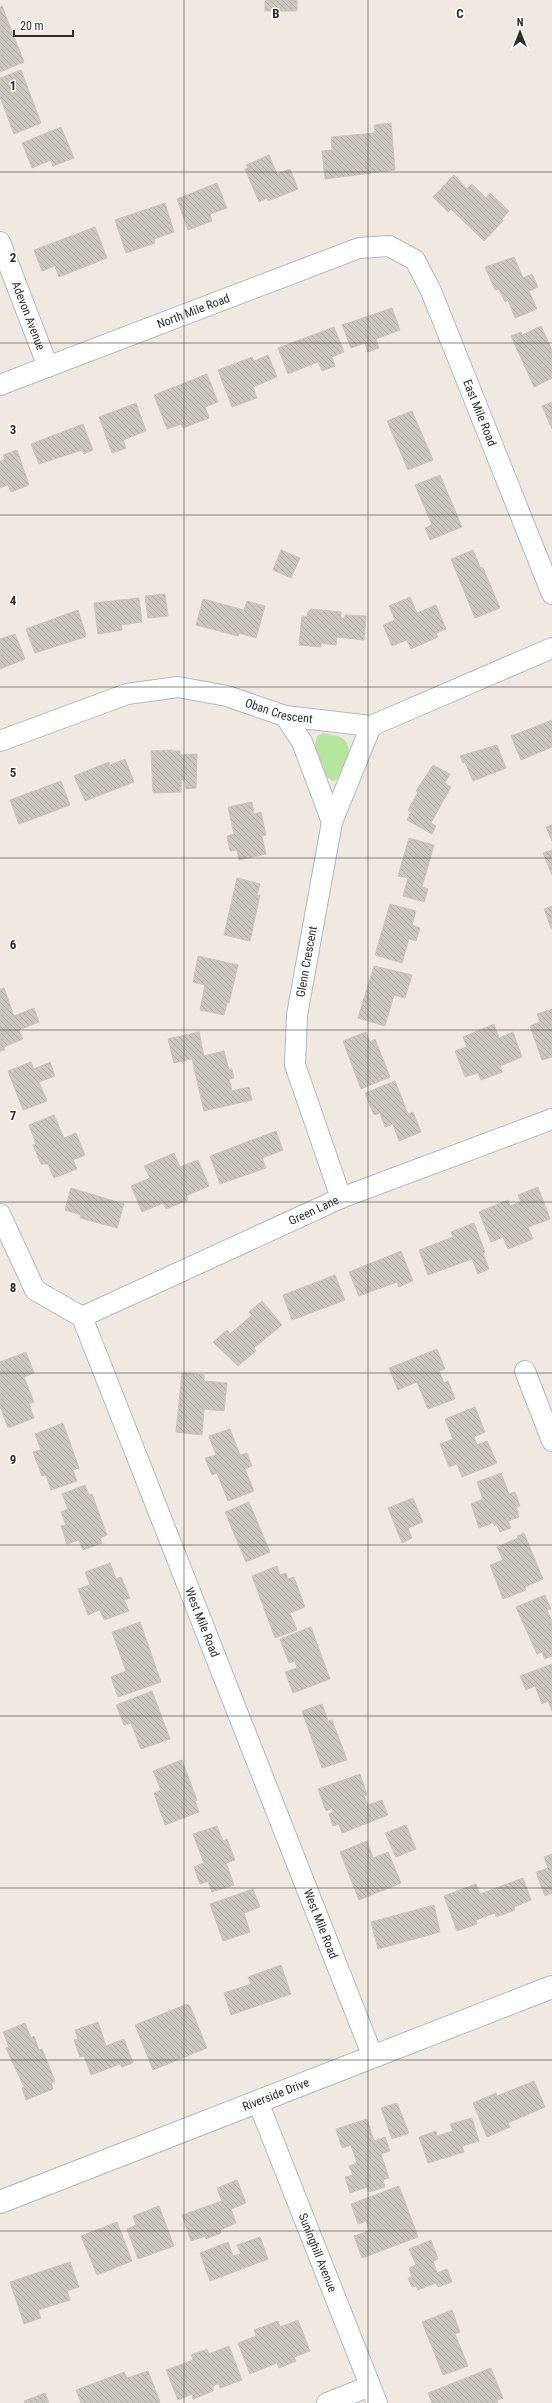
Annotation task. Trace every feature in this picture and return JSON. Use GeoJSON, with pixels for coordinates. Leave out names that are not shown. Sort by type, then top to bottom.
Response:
{"type":"FeatureCollection","features":[{"type":"Feature","properties":{"kind":"main road","name":"Riverside Drive"},"geometry":{"type":"LineString","coordinates":[[0,2202],[552,1987]]}},
{"type":"Feature","properties":{"kind":"street","name":"Adevon Avenue"},"geometry":{"type":"LineString","coordinates":[[0,242],[48,367]]}},
{"type":"Feature","properties":{"kind":"street","name":"North Mile Road"},"geometry":{"type":"LineString","coordinates":[[0,385],[358,248],[389,246]]}},
{"type":"Feature","properties":{"kind":"street","name":"East Mile Road"},"geometry":{"type":"LineString","coordinates":[[389,246],[415,260],[431,291],[552,594]]}},
{"type":"Feature","properties":{"kind":"street","name":"Oban Crescent"},"geometry":{"type":"LineString","coordinates":[[0,741],[127,694],[178,687],[227,696],[284,716],[371,726],[552,648]]}},
{"type":"Feature","properties":{"kind":"street"},"geometry":{"type":"LineString","coordinates":[[284,716],[302,742],[332,822]]}},
{"type":"Feature","properties":{"kind":"street","name":"Glenn Crescent"},"geometry":{"type":"LineString","coordinates":[[341,1198],[295,1065],[296,1015],[332,822],[371,726]]}},
{"type":"Feature","properties":{"kind":"street","name":"Green Lane"},"geometry":{"type":"LineString","coordinates":[[82,1317],[341,1198],[552,1119]]}},
{"type":"Feature","properties":{"kind":"street"},"geometry":{"type":"LineString","coordinates":[[0,1214],[35,1290],[82,1317]]}},
{"type":"Feature","properties":{"kind":"street","name":"West Mile Road"},"geometry":{"type":"LineString","coordinates":[[82,1317],[373,2057]]}},
{"type":"Feature","properties":{"kind":"street"},"geometry":{"type":"LineString","coordinates":[[525,1371],[552,1441]]}},
{"type":"Feature","properties":{"kind":"street","name":"Suninghill Avenue"},"geometry":{"type":"LineString","coordinates":[[258,2102],[374,2394]]}},
{"type":"Feature","properties":{"kind":"street"},"geometry":{"type":"LineString","coordinates":[[327,2403],[374,2394]]}},
{"type":"Feature","properties":{"kind":"green space"},"geometry":{"type":"Polygon","coordinates":[[[323,733],[342,738],[348,747],[348,758],[344,769],[339,779],[333,781],[327,777],[314,750],[317,736],[323,733]]]}},
{"type":"Feature","properties":{"kind":"building"},"geometry":{"type":"Polygon","coordinates":[[[265,0],[297,0],[297,11],[265,11],[265,0]]]}},
{"type":"Feature","properties":{"kind":"building"},"geometry":{"type":"Polygon","coordinates":[[[2,6],[24,62],[0,72],[0,7],[2,6]]]}},
{"type":"Feature","properties":{"kind":"building"},"geometry":{"type":"Polygon","coordinates":[[[21,70],[41,123],[14,134],[0,97],[0,78],[21,70]]]}},
{"type":"Feature","properties":{"kind":"building"},"geometry":{"type":"Polygon","coordinates":[[[391,123],[395,170],[325,179],[322,151],[332,150],[331,137],[375,133],[374,125],[391,123]]]}},
{"type":"Feature","properties":{"kind":"building"},"geometry":{"type":"Polygon","coordinates":[[[61,127],[74,158],[53,166],[51,160],[32,168],[22,143],[61,127]]]}},
{"type":"Feature","properties":{"kind":"building"},"geometry":{"type":"Polygon","coordinates":[[[269,155],[277,174],[290,169],[298,189],[268,201],[267,198],[259,202],[245,169],[248,168],[246,165],[269,155]]]}},
{"type":"Feature","properties":{"kind":"building"},"geometry":{"type":"Polygon","coordinates":[[[454,175],[467,189],[472,184],[486,198],[490,193],[509,211],[502,219],[503,221],[484,241],[451,209],[448,212],[433,197],[454,175]]]}},
{"type":"Feature","properties":{"kind":"building"},"geometry":{"type":"Polygon","coordinates":[[[217,183],[227,208],[210,214],[212,221],[188,230],[177,199],[217,183]]]}},
{"type":"Feature","properties":{"kind":"building"},"geometry":{"type":"Polygon","coordinates":[[[165,203],[174,232],[154,239],[155,243],[126,253],[115,220],[165,203]]]}},
{"type":"Feature","properties":{"kind":"building"},"geometry":{"type":"Polygon","coordinates":[[[95,227],[107,258],[59,277],[55,266],[42,271],[34,250],[95,227]]]}},
{"type":"Feature","properties":{"kind":"building"},"geometry":{"type":"Polygon","coordinates":[[[514,257],[523,278],[532,274],[538,287],[529,291],[537,309],[515,318],[508,300],[505,302],[499,289],[495,290],[485,267],[514,257]]]}},
{"type":"Feature","properties":{"kind":"building"},"geometry":{"type":"Polygon","coordinates":[[[392,308],[400,330],[376,339],[379,348],[368,352],[365,343],[351,348],[342,325],[392,308]]]}},
{"type":"Feature","properties":{"kind":"building"},"geometry":{"type":"Polygon","coordinates":[[[541,326],[552,350],[552,378],[534,387],[511,336],[521,332],[522,335],[541,326]]]}},
{"type":"Feature","properties":{"kind":"building"},"geometry":{"type":"Polygon","coordinates":[[[334,327],[344,352],[332,357],[335,366],[322,371],[318,362],[288,374],[278,348],[334,327]]]}},
{"type":"Feature","properties":{"kind":"building"},"geometry":{"type":"Polygon","coordinates":[[[268,355],[277,377],[253,387],[257,398],[232,407],[218,370],[252,357],[254,361],[268,355]]]}},
{"type":"Feature","properties":{"kind":"building"},"geometry":{"type":"Polygon","coordinates":[[[207,374],[218,402],[205,407],[209,418],[183,428],[181,424],[167,429],[154,395],[207,374]]]}},
{"type":"Feature","properties":{"kind":"building"},"geometry":{"type":"Polygon","coordinates":[[[552,402],[552,429],[542,406],[552,402]]]}},
{"type":"Feature","properties":{"kind":"building"},"geometry":{"type":"Polygon","coordinates":[[[136,403],[146,431],[123,440],[126,448],[112,453],[99,417],[136,403]]]}},
{"type":"Feature","properties":{"kind":"building"},"geometry":{"type":"Polygon","coordinates":[[[412,411],[433,460],[408,470],[387,421],[412,411]]]}},
{"type":"Feature","properties":{"kind":"building"},"geometry":{"type":"Polygon","coordinates":[[[83,424],[93,450],[84,454],[82,450],[39,464],[31,444],[83,424]]]}},
{"type":"Feature","properties":{"kind":"building"},"geometry":{"type":"Polygon","coordinates":[[[17,450],[29,485],[11,492],[8,485],[0,488],[0,461],[5,459],[3,455],[17,450]]]}},
{"type":"Feature","properties":{"kind":"building"},"geometry":{"type":"Polygon","coordinates":[[[440,475],[462,527],[430,540],[425,528],[432,525],[415,485],[440,475]]]}},
{"type":"Feature","properties":{"kind":"building"},"geometry":{"type":"Polygon","coordinates":[[[281,550],[300,558],[291,578],[273,570],[281,550]]]}},
{"type":"Feature","properties":{"kind":"building"},"geometry":{"type":"Polygon","coordinates":[[[473,550],[480,567],[483,568],[500,608],[475,618],[451,559],[473,550]]]}},
{"type":"Feature","properties":{"kind":"building"},"geometry":{"type":"Polygon","coordinates":[[[165,594],[168,616],[148,618],[145,596],[165,594]]]}},
{"type":"Feature","properties":{"kind":"building"},"geometry":{"type":"Polygon","coordinates":[[[410,597],[417,613],[436,605],[446,629],[436,633],[438,637],[411,649],[407,640],[392,646],[383,625],[395,620],[389,606],[410,597]]]}},
{"type":"Feature","properties":{"kind":"building"},"geometry":{"type":"Polygon","coordinates":[[[139,598],[142,622],[121,625],[122,630],[98,634],[94,603],[139,598]]]}},
{"type":"Feature","properties":{"kind":"building"},"geometry":{"type":"Polygon","coordinates":[[[203,599],[244,610],[247,601],[265,606],[256,638],[239,633],[238,636],[196,625],[203,599]]]}},
{"type":"Feature","properties":{"kind":"building"},"geometry":{"type":"Polygon","coordinates":[[[311,609],[341,612],[341,618],[345,618],[345,615],[366,616],[364,640],[337,637],[336,645],[321,643],[321,647],[299,645],[302,616],[307,617],[308,612],[311,609]]]}},
{"type":"Feature","properties":{"kind":"building"},"geometry":{"type":"Polygon","coordinates":[[[78,610],[86,635],[85,637],[35,653],[26,629],[78,610]]]}},
{"type":"Feature","properties":{"kind":"building"},"geometry":{"type":"Polygon","coordinates":[[[15,634],[25,659],[0,669],[0,639],[15,634]]]}},
{"type":"Feature","properties":{"kind":"building"},"geometry":{"type":"Polygon","coordinates":[[[552,720],[552,747],[521,760],[511,736],[552,720]]]}},
{"type":"Feature","properties":{"kind":"building"},"geometry":{"type":"Polygon","coordinates":[[[497,745],[506,768],[473,781],[465,762],[463,763],[460,756],[497,745]]]}},
{"type":"Feature","properties":{"kind":"building"},"geometry":{"type":"Polygon","coordinates":[[[151,751],[180,751],[180,755],[197,754],[196,788],[186,789],[185,780],[181,780],[181,792],[153,793],[151,751]]]}},
{"type":"Feature","properties":{"kind":"building"},"geometry":{"type":"Polygon","coordinates":[[[125,759],[134,782],[85,801],[74,776],[109,762],[110,765],[125,759]]]}},
{"type":"Feature","properties":{"kind":"building"},"geometry":{"type":"Polygon","coordinates":[[[433,765],[450,774],[445,783],[451,787],[431,823],[436,826],[432,834],[407,820],[411,812],[408,810],[418,792],[416,791],[433,765]]]}},
{"type":"Feature","properties":{"kind":"building"},"geometry":{"type":"Polygon","coordinates":[[[61,781],[70,805],[19,824],[10,800],[61,781]]]}},
{"type":"Feature","properties":{"kind":"building"},"geometry":{"type":"Polygon","coordinates":[[[252,802],[254,814],[261,812],[266,835],[262,836],[266,854],[239,860],[237,850],[230,851],[227,836],[234,834],[228,807],[252,802]]]}},
{"type":"Feature","properties":{"kind":"building"},"geometry":{"type":"Polygon","coordinates":[[[552,825],[552,841],[546,827],[552,825]]]}},
{"type":"Feature","properties":{"kind":"building"},"geometry":{"type":"Polygon","coordinates":[[[409,838],[434,845],[422,887],[428,889],[424,902],[403,896],[408,878],[398,876],[409,838]]]}},
{"type":"Feature","properties":{"kind":"building"},"geometry":{"type":"Polygon","coordinates":[[[552,850],[552,875],[543,853],[552,850]]]}},
{"type":"Feature","properties":{"kind":"building"},"geometry":{"type":"Polygon","coordinates":[[[237,878],[260,884],[257,895],[260,895],[250,941],[224,935],[237,878]]]}},
{"type":"Feature","properties":{"kind":"building"},"geometry":{"type":"Polygon","coordinates":[[[390,904],[416,911],[412,925],[420,928],[416,941],[409,939],[402,963],[375,955],[390,904]]]}},
{"type":"Feature","properties":{"kind":"building"},"geometry":{"type":"Polygon","coordinates":[[[552,906],[552,928],[551,928],[544,909],[552,906]]]}},
{"type":"Feature","properties":{"kind":"building"},"geometry":{"type":"Polygon","coordinates":[[[198,956],[238,965],[229,1003],[227,1003],[224,1015],[200,1010],[205,985],[193,982],[198,956]]]}},
{"type":"Feature","properties":{"kind":"building"},"geometry":{"type":"Polygon","coordinates":[[[374,966],[412,975],[405,998],[394,995],[385,1026],[358,1018],[374,966]]]}},
{"type":"Feature","properties":{"kind":"building"},"geometry":{"type":"Polygon","coordinates":[[[4,988],[14,1016],[34,1008],[39,1022],[19,1030],[23,1039],[4,1047],[5,1050],[0,1051],[0,989],[4,988]]]}},
{"type":"Feature","properties":{"kind":"building"},"geometry":{"type":"Polygon","coordinates":[[[552,1009],[552,1057],[542,1060],[530,1026],[540,1022],[537,1014],[552,1009]]]}},
{"type":"Feature","properties":{"kind":"building"},"geometry":{"type":"Polygon","coordinates":[[[494,1024],[499,1038],[513,1032],[522,1057],[500,1066],[502,1072],[481,1080],[478,1073],[465,1077],[455,1051],[467,1047],[463,1037],[494,1024]]]}},
{"type":"Feature","properties":{"kind":"building"},"geometry":{"type":"Polygon","coordinates":[[[199,1032],[204,1056],[224,1051],[229,1070],[232,1069],[234,1078],[229,1079],[232,1091],[249,1087],[252,1100],[204,1111],[192,1059],[174,1063],[168,1039],[199,1032]]]}},
{"type":"Feature","properties":{"kind":"building"},"geometry":{"type":"Polygon","coordinates":[[[366,1032],[370,1042],[375,1039],[390,1077],[361,1089],[343,1041],[366,1032]]]}},
{"type":"Feature","properties":{"kind":"building"},"geometry":{"type":"Polygon","coordinates":[[[31,1062],[34,1069],[50,1062],[55,1076],[39,1082],[47,1101],[23,1110],[8,1071],[31,1062]]]}},
{"type":"Feature","properties":{"kind":"building"},"geometry":{"type":"Polygon","coordinates":[[[395,1081],[408,1114],[413,1112],[421,1132],[399,1141],[393,1124],[385,1127],[380,1113],[374,1115],[365,1093],[395,1081]]]}},
{"type":"Feature","properties":{"kind":"building"},"geometry":{"type":"Polygon","coordinates":[[[54,1115],[64,1138],[76,1133],[85,1155],[73,1160],[77,1169],[54,1178],[48,1164],[41,1164],[33,1145],[36,1144],[29,1125],[54,1115]]]}},
{"type":"Feature","properties":{"kind":"building"},"geometry":{"type":"Polygon","coordinates":[[[276,1131],[283,1150],[262,1158],[266,1168],[220,1184],[210,1156],[276,1131]]]}},
{"type":"Feature","properties":{"kind":"building"},"geometry":{"type":"Polygon","coordinates":[[[174,1153],[180,1167],[198,1160],[209,1186],[186,1196],[188,1200],[166,1209],[163,1203],[142,1212],[131,1186],[150,1178],[144,1166],[174,1153]]]}},
{"type":"Feature","properties":{"kind":"building"},"geometry":{"type":"Polygon","coordinates":[[[538,1187],[550,1219],[528,1227],[533,1239],[508,1249],[503,1237],[491,1242],[479,1212],[508,1200],[510,1206],[521,1202],[518,1195],[538,1187]]]}},
{"type":"Feature","properties":{"kind":"building"},"geometry":{"type":"Polygon","coordinates":[[[71,1188],[124,1204],[117,1228],[80,1218],[81,1215],[65,1210],[71,1188]]]}},
{"type":"Feature","properties":{"kind":"building"},"geometry":{"type":"Polygon","coordinates":[[[474,1223],[485,1252],[483,1253],[489,1269],[478,1274],[472,1259],[428,1275],[419,1250],[453,1237],[451,1232],[474,1223]]]}},
{"type":"Feature","properties":{"kind":"building"},"geometry":{"type":"Polygon","coordinates":[[[401,1251],[413,1281],[399,1287],[397,1282],[359,1296],[349,1272],[401,1251]]]}},
{"type":"Feature","properties":{"kind":"building"},"geometry":{"type":"Polygon","coordinates":[[[335,1275],[345,1300],[292,1320],[283,1295],[335,1275]]]}},
{"type":"Feature","properties":{"kind":"building"},"geometry":{"type":"Polygon","coordinates":[[[262,1301],[282,1325],[254,1348],[256,1351],[238,1366],[213,1342],[227,1330],[230,1334],[252,1315],[249,1312],[262,1301]]]}},
{"type":"Feature","properties":{"kind":"building"},"geometry":{"type":"Polygon","coordinates":[[[437,1349],[445,1369],[439,1371],[444,1383],[448,1381],[455,1399],[428,1409],[417,1382],[398,1390],[389,1368],[437,1349]]]}},
{"type":"Feature","properties":{"kind":"building"},"geometry":{"type":"Polygon","coordinates":[[[26,1352],[34,1373],[24,1377],[34,1402],[29,1404],[34,1418],[8,1428],[0,1406],[0,1362],[26,1352]]]}},
{"type":"Feature","properties":{"kind":"building"},"geometry":{"type":"Polygon","coordinates":[[[182,1373],[204,1375],[204,1381],[227,1383],[224,1411],[204,1409],[202,1435],[176,1432],[182,1373]]]}},
{"type":"Feature","properties":{"kind":"building"},"geometry":{"type":"Polygon","coordinates":[[[475,1407],[485,1432],[474,1437],[477,1445],[487,1441],[497,1463],[462,1477],[457,1464],[449,1467],[440,1444],[453,1439],[445,1419],[475,1407]]]}},
{"type":"Feature","properties":{"kind":"building"},"geometry":{"type":"Polygon","coordinates":[[[63,1423],[79,1468],[73,1470],[77,1481],[51,1490],[46,1475],[42,1476],[33,1452],[41,1450],[35,1434],[63,1423]]]}},
{"type":"Feature","properties":{"kind":"building"},"geometry":{"type":"Polygon","coordinates":[[[230,1429],[240,1455],[247,1453],[252,1466],[245,1469],[254,1491],[228,1501],[217,1473],[212,1475],[205,1458],[216,1455],[209,1436],[230,1429]]]}},
{"type":"Feature","properties":{"kind":"building"},"geometry":{"type":"Polygon","coordinates":[[[501,1473],[509,1494],[515,1492],[520,1506],[516,1507],[519,1517],[508,1521],[511,1528],[500,1532],[497,1525],[495,1526],[493,1523],[479,1528],[471,1504],[483,1499],[477,1482],[501,1473]]]}},
{"type":"Feature","properties":{"kind":"building"},"geometry":{"type":"Polygon","coordinates":[[[85,1485],[89,1495],[92,1494],[107,1535],[100,1538],[102,1543],[83,1550],[79,1540],[67,1544],[61,1526],[66,1525],[61,1512],[68,1509],[62,1494],[85,1485]]]}},
{"type":"Feature","properties":{"kind":"building"},"geometry":{"type":"Polygon","coordinates":[[[413,1498],[423,1522],[408,1528],[412,1538],[402,1543],[388,1508],[413,1498]]]}},
{"type":"Feature","properties":{"kind":"building"},"geometry":{"type":"Polygon","coordinates":[[[249,1502],[270,1552],[246,1562],[225,1512],[249,1502]]]}},
{"type":"Feature","properties":{"kind":"building"},"geometry":{"type":"Polygon","coordinates":[[[524,1533],[543,1579],[525,1587],[526,1590],[503,1599],[490,1565],[503,1560],[497,1547],[518,1538],[517,1536],[524,1533]]]}},
{"type":"Feature","properties":{"kind":"building"},"geometry":{"type":"Polygon","coordinates":[[[110,1563],[116,1579],[121,1577],[130,1598],[124,1600],[129,1611],[104,1620],[100,1610],[88,1615],[78,1589],[90,1585],[85,1572],[110,1563]]]}},
{"type":"Feature","properties":{"kind":"building"},"geometry":{"type":"Polygon","coordinates":[[[277,1566],[280,1575],[286,1573],[288,1579],[294,1577],[305,1607],[290,1613],[297,1630],[275,1638],[252,1576],[277,1566]]]}},
{"type":"Feature","properties":{"kind":"building"},"geometry":{"type":"Polygon","coordinates":[[[545,1595],[551,1609],[547,1610],[552,1621],[552,1656],[545,1659],[542,1652],[537,1654],[516,1607],[545,1595]]]}},
{"type":"Feature","properties":{"kind":"building"},"geometry":{"type":"Polygon","coordinates":[[[140,1622],[161,1682],[118,1697],[111,1677],[126,1671],[112,1632],[140,1622]]]}},
{"type":"Feature","properties":{"kind":"building"},"geometry":{"type":"Polygon","coordinates":[[[311,1627],[330,1679],[293,1693],[285,1672],[297,1668],[295,1661],[289,1663],[280,1639],[311,1627]]]}},
{"type":"Feature","properties":{"kind":"building"},"geometry":{"type":"Polygon","coordinates":[[[552,1664],[552,1711],[548,1701],[542,1704],[535,1686],[526,1690],[520,1676],[552,1664]]]}},
{"type":"Feature","properties":{"kind":"building"},"geometry":{"type":"Polygon","coordinates":[[[152,1691],[170,1739],[141,1749],[131,1723],[124,1725],[116,1705],[152,1691]]]}},
{"type":"Feature","properties":{"kind":"building"},"geometry":{"type":"Polygon","coordinates":[[[322,1704],[328,1721],[332,1720],[347,1760],[322,1768],[302,1711],[322,1704]]]}},
{"type":"Feature","properties":{"kind":"building"},"geometry":{"type":"Polygon","coordinates":[[[182,1760],[197,1800],[195,1801],[199,1812],[165,1825],[154,1793],[161,1790],[153,1771],[182,1760]]]}},
{"type":"Feature","properties":{"kind":"building"},"geometry":{"type":"Polygon","coordinates":[[[360,1774],[367,1795],[364,1796],[368,1805],[382,1800],[388,1815],[342,1833],[339,1824],[333,1826],[329,1814],[333,1812],[332,1808],[326,1811],[318,1789],[360,1774]]]}},
{"type":"Feature","properties":{"kind":"building"},"geometry":{"type":"Polygon","coordinates":[[[406,1825],[416,1849],[396,1857],[385,1833],[406,1825]]]}},
{"type":"Feature","properties":{"kind":"building"},"geometry":{"type":"Polygon","coordinates":[[[217,1826],[223,1841],[227,1839],[235,1860],[226,1863],[234,1885],[212,1892],[208,1881],[200,1884],[194,1867],[204,1863],[193,1834],[217,1826]]]}},
{"type":"Feature","properties":{"kind":"building"},"geometry":{"type":"Polygon","coordinates":[[[367,1841],[373,1858],[388,1852],[401,1883],[359,1900],[340,1852],[367,1841]]]}},
{"type":"Feature","properties":{"kind":"building"},"geometry":{"type":"Polygon","coordinates":[[[552,1854],[552,1893],[545,1896],[536,1872],[548,1868],[544,1857],[552,1854]]]}},
{"type":"Feature","properties":{"kind":"building"},"geometry":{"type":"Polygon","coordinates":[[[523,1878],[531,1900],[514,1907],[515,1910],[496,1917],[495,1913],[476,1920],[477,1924],[457,1931],[444,1896],[476,1884],[480,1894],[523,1878]]]}},
{"type":"Feature","properties":{"kind":"building"},"geometry":{"type":"Polygon","coordinates":[[[253,1889],[260,1907],[244,1913],[250,1932],[223,1941],[210,1904],[253,1889]]]}},
{"type":"Feature","properties":{"kind":"building"},"geometry":{"type":"Polygon","coordinates":[[[434,1905],[440,1932],[378,1949],[371,1922],[434,1905]]]}},
{"type":"Feature","properties":{"kind":"building"},"geometry":{"type":"Polygon","coordinates":[[[281,1965],[291,1994],[231,2015],[224,1993],[251,1984],[248,1977],[281,1965]]]}},
{"type":"Feature","properties":{"kind":"building"},"geometry":{"type":"Polygon","coordinates":[[[187,2004],[190,2006],[207,2048],[153,2070],[135,2025],[187,2004]]]}},
{"type":"Feature","properties":{"kind":"building"},"geometry":{"type":"Polygon","coordinates":[[[98,2022],[106,2046],[124,2039],[133,2063],[122,2067],[120,2064],[91,2075],[84,2056],[80,2057],[74,2040],[78,2039],[75,2030],[98,2022]]]}},
{"type":"Feature","properties":{"kind":"building"},"geometry":{"type":"Polygon","coordinates":[[[25,2023],[31,2038],[34,2036],[39,2050],[42,2049],[55,2081],[51,2083],[53,2089],[26,2100],[22,2088],[24,2087],[6,2048],[9,2047],[3,2032],[25,2023]]]}},
{"type":"Feature","properties":{"kind":"building"},"geometry":{"type":"Polygon","coordinates":[[[534,2081],[545,2107],[508,2123],[510,2127],[487,2137],[473,2103],[496,2093],[497,2096],[534,2081]]]}},
{"type":"Feature","properties":{"kind":"building"},"geometry":{"type":"Polygon","coordinates":[[[397,2103],[409,2133],[392,2139],[381,2108],[397,2103]]]}},
{"type":"Feature","properties":{"kind":"building"},"geometry":{"type":"Polygon","coordinates":[[[472,2118],[479,2141],[462,2146],[464,2152],[428,2163],[419,2137],[436,2131],[437,2136],[453,2131],[450,2124],[472,2118]]]}},
{"type":"Feature","properties":{"kind":"building"},"geometry":{"type":"Polygon","coordinates":[[[367,2119],[374,2141],[385,2137],[390,2151],[381,2154],[389,2178],[383,2180],[385,2187],[369,2192],[367,2187],[350,2193],[345,2177],[353,2175],[349,2166],[357,2163],[351,2145],[342,2148],[336,2129],[367,2119]]]}},
{"type":"Feature","properties":{"kind":"building"},"geometry":{"type":"Polygon","coordinates":[[[237,2180],[246,2203],[231,2209],[236,2223],[220,2230],[221,2233],[206,2239],[205,2236],[191,2241],[182,2215],[222,2201],[217,2188],[237,2180]]]}},
{"type":"Feature","properties":{"kind":"building"},"geometry":{"type":"Polygon","coordinates":[[[399,2186],[418,2237],[362,2258],[354,2236],[369,2231],[366,2221],[358,2224],[351,2204],[399,2186]]]}},
{"type":"Feature","properties":{"kind":"building"},"geometry":{"type":"Polygon","coordinates":[[[159,2206],[174,2246],[138,2259],[127,2229],[136,2225],[133,2216],[159,2206]]]}},
{"type":"Feature","properties":{"kind":"building"},"geometry":{"type":"Polygon","coordinates":[[[117,2222],[132,2261],[97,2275],[81,2236],[117,2222]]]}},
{"type":"Feature","properties":{"kind":"building"},"geometry":{"type":"Polygon","coordinates":[[[260,2237],[268,2259],[210,2281],[200,2253],[228,2242],[233,2256],[241,2254],[237,2245],[260,2237]]]}},
{"type":"Feature","properties":{"kind":"building"},"geometry":{"type":"Polygon","coordinates":[[[431,2240],[438,2259],[433,2261],[437,2273],[447,2269],[452,2282],[438,2287],[436,2283],[418,2290],[416,2286],[412,2287],[408,2278],[412,2277],[409,2268],[416,2265],[409,2249],[431,2240]]]}},
{"type":"Feature","properties":{"kind":"building"},"geometry":{"type":"Polygon","coordinates":[[[70,2262],[79,2287],[67,2291],[70,2300],[38,2310],[41,2318],[24,2324],[10,2282],[70,2262]]]}},
{"type":"Feature","properties":{"kind":"building"},"geometry":{"type":"Polygon","coordinates":[[[452,2310],[460,2332],[455,2334],[468,2366],[443,2375],[422,2322],[452,2310]]]}},
{"type":"Feature","properties":{"kind":"building"},"geometry":{"type":"Polygon","coordinates":[[[298,2320],[310,2351],[294,2357],[296,2361],[279,2368],[277,2363],[250,2374],[238,2343],[256,2336],[254,2330],[278,2321],[280,2327],[298,2320]]]}},
{"type":"Feature","properties":{"kind":"building"},"geometry":{"type":"Polygon","coordinates":[[[229,2346],[242,2380],[220,2388],[219,2383],[213,2386],[213,2391],[193,2399],[192,2394],[178,2400],[166,2370],[193,2360],[191,2355],[207,2349],[209,2354],[229,2346]]]}},
{"type":"Feature","properties":{"kind":"building"},"geometry":{"type":"Polygon","coordinates":[[[491,2368],[503,2398],[497,2400],[498,2403],[432,2403],[428,2393],[491,2368]]]}},
{"type":"Feature","properties":{"kind":"building"},"geometry":{"type":"Polygon","coordinates":[[[148,2371],[160,2402],[157,2403],[81,2403],[76,2390],[124,2372],[127,2378],[148,2371]]]}},
{"type":"Feature","properties":{"kind":"building"},"geometry":{"type":"Polygon","coordinates":[[[45,2393],[49,2403],[25,2403],[24,2401],[45,2393]]]}}]}
